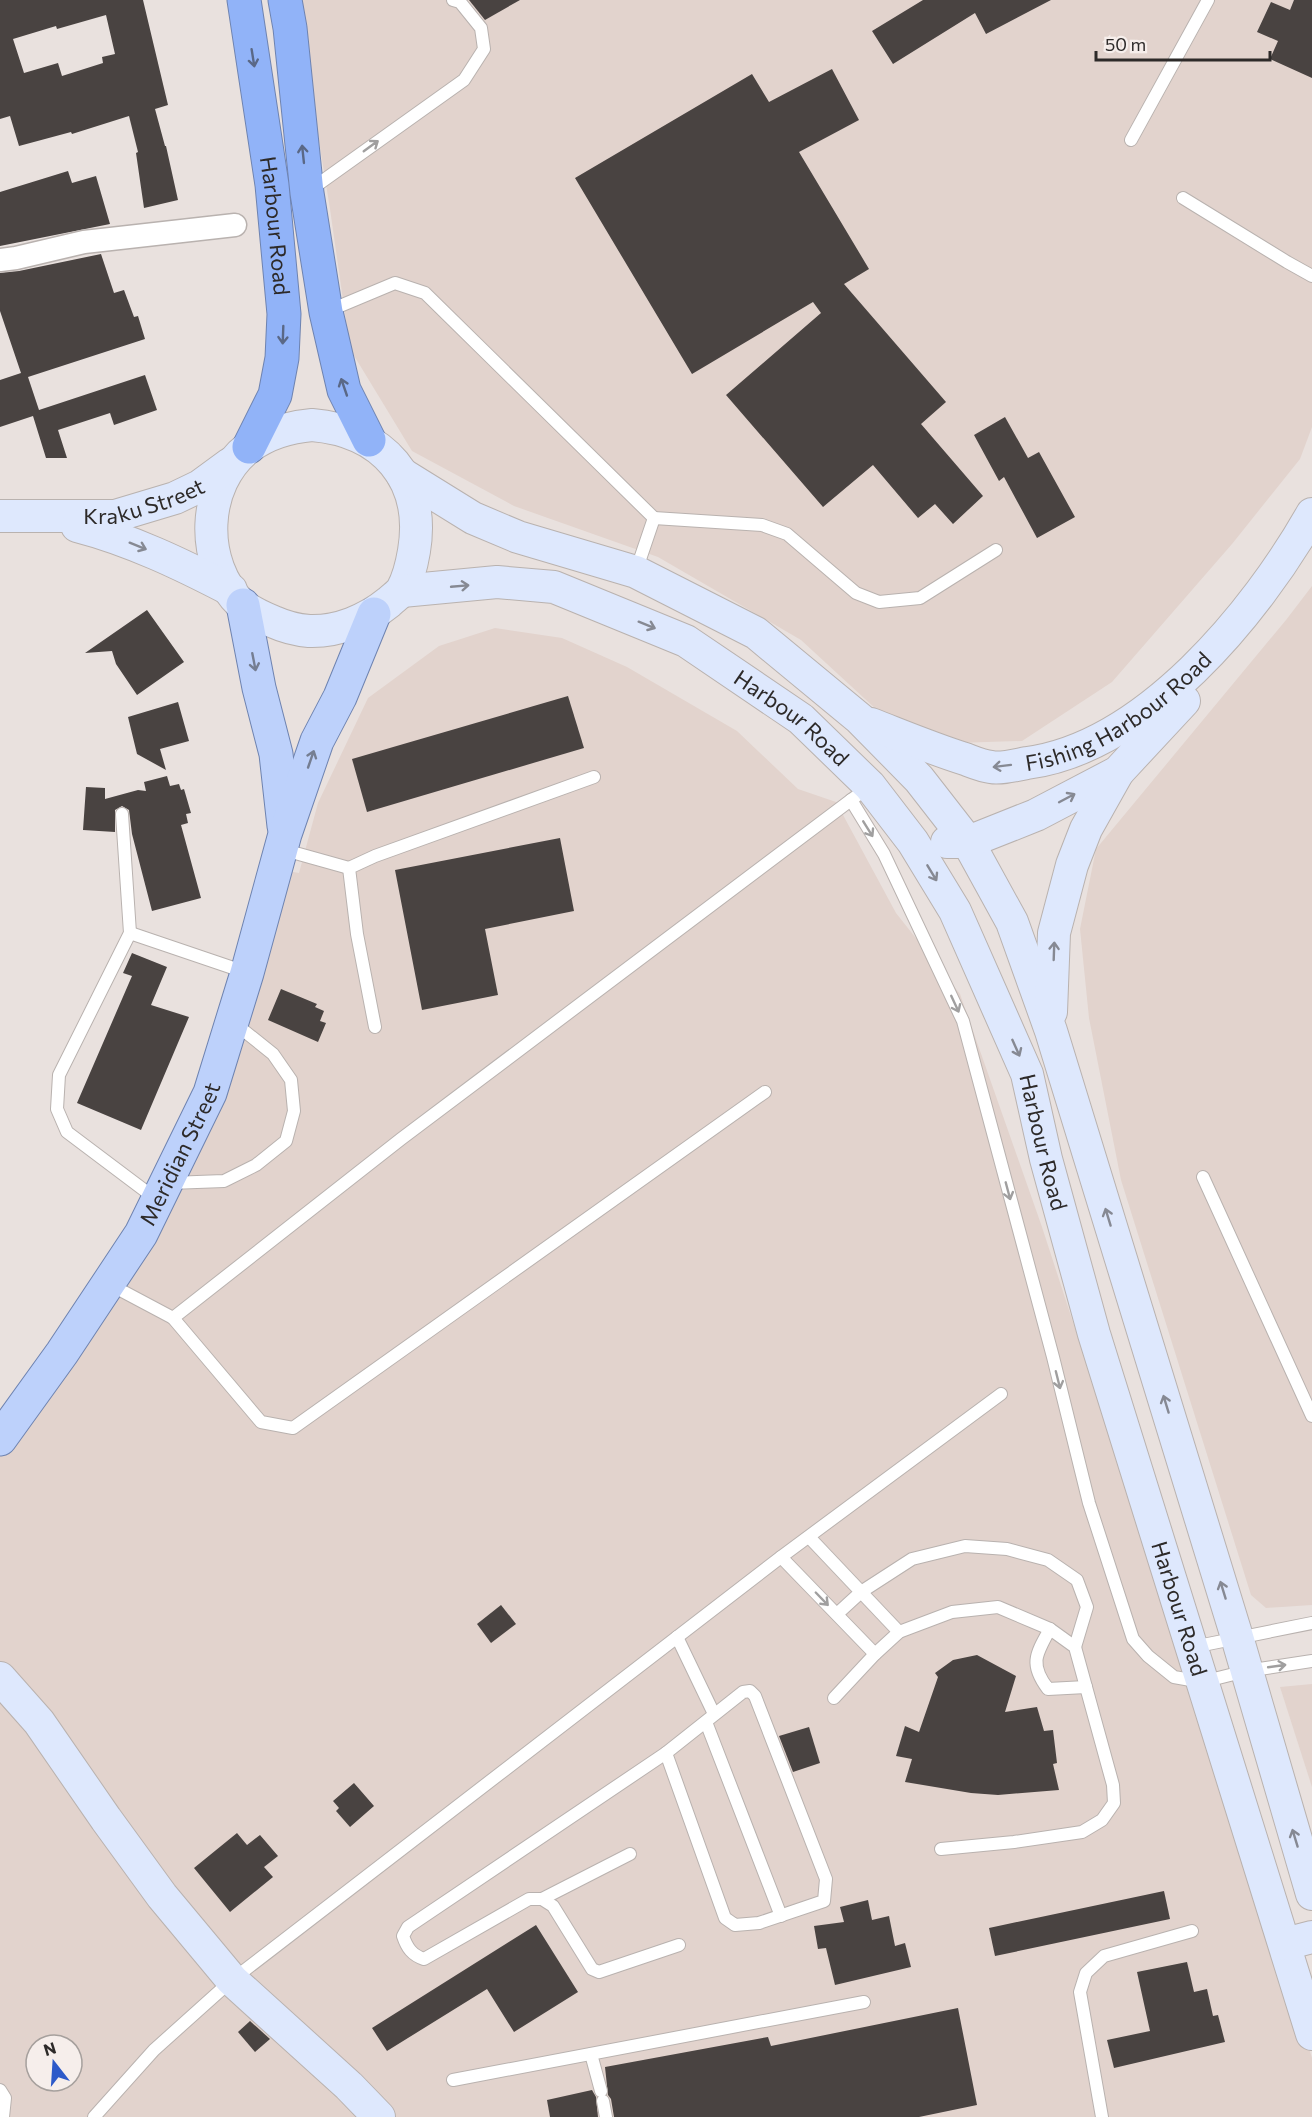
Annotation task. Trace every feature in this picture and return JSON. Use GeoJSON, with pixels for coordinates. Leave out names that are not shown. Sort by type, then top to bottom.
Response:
{"type":"FeatureCollection","features":[{"type":"Feature","properties":{"kind":"highway","name":"Harbour Road"},"geometry":{"type":"LineString","coordinates":[[242,454],[275,395],[282,358],[284,314],[272,185],[244,0]]}},
{"type":"Feature","properties":{"kind":"highway","name":"Harbour Road"},"geometry":{"type":"LineString","coordinates":[[285,0],[307,193],[326,312],[344,390],[369,440]]}},
{"type":"Feature","properties":{"kind":"main road"},"geometry":{"type":"LineString","coordinates":[[332,426],[351,431],[369,440],[387,455],[402,474],[414,501],[417,530],[412,559],[402,591],[374,614],[332,629],[309,631],[286,627],[265,618],[237,597],[217,565],[211,529],[212,510],[220,483],[242,454],[274,433],[292,427],[332,426]]}},
{"type":"Feature","properties":{"kind":"main road","name":"Kraku Street"},"geometry":{"type":"LineString","coordinates":[[0,516],[115,516],[183,494],[200,486],[242,454]]}},
{"type":"Feature","properties":{"kind":"main road","name":"Harbour Road"},"geometry":{"type":"LineString","coordinates":[[402,474],[472,518],[518,537],[636,572],[756,633],[860,719],[919,779],[968,842],[1012,922],[1051,1031],[1238,1637],[1312,1894]]}},
{"type":"Feature","properties":{"kind":"main road","name":"Fishing Harbour Road"},"geometry":{"type":"LineString","coordinates":[[860,719],[992,768],[1041,761],[1073,752],[1102,739],[1142,714],[1193,671],[1241,619],[1312,514]]}},
{"type":"Feature","properties":{"kind":"main road","name":"Kraku Street"},"geometry":{"type":"LineString","coordinates":[[42,517],[110,535],[183,566],[237,597]]}},
{"type":"Feature","properties":{"kind":"main road","name":"Fishing Harbour Road"},"geometry":{"type":"LineString","coordinates":[[913,842],[968,842],[1035,815],[1118,772],[1248,632],[1312,551]]}},
{"type":"Feature","properties":{"kind":"main road","name":"Harbour Road"},"geometry":{"type":"LineString","coordinates":[[402,591],[497,582],[554,587],[686,641],[801,719],[860,793],[913,842],[955,911],[1027,1074],[1046,1159],[1094,1334],[1191,1647],[1298,1940],[1312,2034]]}},
{"type":"Feature","properties":{"kind":"main road","name":"Meridian Street"},"geometry":{"type":"LineString","coordinates":[[237,597],[276,754],[282,841]]}},
{"type":"Feature","properties":{"kind":"main road","name":"Meridian Street"},"geometry":{"type":"LineString","coordinates":[[0,1439],[141,1234],[210,1093],[247,973],[282,841],[317,741],[340,697],[374,614]]}},
{"type":"Feature","properties":{"kind":"main road"},"geometry":{"type":"LineString","coordinates":[[1051,1031],[1054,933],[1072,865],[1086,829],[1118,772]]}},
{"type":"Feature","properties":{"kind":"main road"},"geometry":{"type":"LineString","coordinates":[[0,1678],[39,1722],[162,1896],[232,1980],[349,2086],[379,2117]]}},
{"type":"Feature","properties":{"kind":"main road"},"geometry":{"type":"LineString","coordinates":[[349,2086],[369,2117]]}},
{"type":"Feature","properties":{"kind":"street"},"geometry":{"type":"LineString","coordinates":[[0,260],[84,242],[235,225]]}},
{"type":"Feature","properties":{"kind":"lane"},"geometry":{"type":"LineString","coordinates":[[307,193],[464,80],[484,49],[481,28],[460,2],[453,0]]}},
{"type":"Feature","properties":{"kind":"lane"},"geometry":{"type":"LineString","coordinates":[[1131,140],[1208,0]]}},
{"type":"Feature","properties":{"kind":"lane"},"geometry":{"type":"LineString","coordinates":[[1183,198],[1312,276]]}},
{"type":"Feature","properties":{"kind":"lane"},"geometry":{"type":"LineString","coordinates":[[326,312],[395,283],[425,293],[654,518],[762,525],[788,534],[856,593],[879,602],[920,598],[996,549]]}},
{"type":"Feature","properties":{"kind":"lane"},"geometry":{"type":"LineString","coordinates":[[636,572],[654,518]]}},
{"type":"Feature","properties":{"kind":"lane"},"geometry":{"type":"LineString","coordinates":[[282,841],[350,868],[375,856],[594,777]]}},
{"type":"Feature","properties":{"kind":"lane"},"geometry":{"type":"LineString","coordinates":[[173,1318],[401,1139],[860,793],[884,854],[963,1021],[1053,1357],[1089,1503],[1133,1639],[1148,1656],[1174,1677],[1202,1682],[1246,1671],[1312,1661]]}},
{"type":"Feature","properties":{"kind":"lane"},"geometry":{"type":"LineString","coordinates":[[122,814],[129,933],[59,1075],[57,1109],[67,1132],[161,1192],[224,1181],[256,1165],[286,1141],[294,1111],[291,1080],[273,1054],[232,1021]]}},
{"type":"Feature","properties":{"kind":"lane"},"geometry":{"type":"LineString","coordinates":[[350,868],[357,934],[375,1027]]}},
{"type":"Feature","properties":{"kind":"lane"},"geometry":{"type":"LineString","coordinates":[[129,933],[247,973]]}},
{"type":"Feature","properties":{"kind":"lane"},"geometry":{"type":"LineString","coordinates":[[108,1284],[173,1318],[261,1422],[293,1428],[765,1092]]}},
{"type":"Feature","properties":{"kind":"lane"},"geometry":{"type":"LineString","coordinates":[[1203,1177],[1312,1416]]}},
{"type":"Feature","properties":{"kind":"lane"},"geometry":{"type":"LineString","coordinates":[[94,2117],[153,2050],[232,1980],[781,1557],[1001,1394]]}},
{"type":"Feature","properties":{"kind":"lane"},"geometry":{"type":"LineString","coordinates":[[809,1537],[899,1632]]}},
{"type":"Feature","properties":{"kind":"lane"},"geometry":{"type":"LineString","coordinates":[[837,1614],[861,1592],[912,1559],[965,1546],[1007,1549],[1048,1560],[1077,1580],[1087,1607],[1075,1647],[1113,1785],[1114,1803],[1102,1820],[1082,1832],[941,1849]]}},
{"type":"Feature","properties":{"kind":"lane"},"geometry":{"type":"LineString","coordinates":[[781,1557],[874,1654]]}},
{"type":"Feature","properties":{"kind":"lane"},"geometry":{"type":"LineString","coordinates":[[834,1698],[874,1654],[899,1632],[952,1612],[998,1607],[1050,1629],[1075,1647]]}},
{"type":"Feature","properties":{"kind":"lane"},"geometry":{"type":"LineString","coordinates":[[1191,1647],[1312,1623]]}},
{"type":"Feature","properties":{"kind":"lane"},"geometry":{"type":"LineString","coordinates":[[1050,1629],[1036,1655],[1038,1675],[1048,1689],[1086,1687]]}},
{"type":"Feature","properties":{"kind":"lane"},"geometry":{"type":"LineString","coordinates":[[677,1637],[710,1718],[781,1916]]}},
{"type":"Feature","properties":{"kind":"lane"},"geometry":{"type":"LineString","coordinates":[[630,1854],[542,1899],[530,1899],[424,1959],[414,1955],[406,1945],[403,1936],[408,1927],[666,1753],[742,1692],[750,1691],[755,1696],[826,1879],[824,1901],[781,1916],[747,1924],[735,1925],[725,1918],[666,1753]]}},
{"type":"Feature","properties":{"kind":"lane"},"geometry":{"type":"LineString","coordinates":[[542,1899],[553,1906],[592,1970],[599,1972],[679,1946]]}},
{"type":"Feature","properties":{"kind":"lane"},"geometry":{"type":"LineString","coordinates":[[1102,2117],[1080,1992],[1086,1973],[1104,1956],[1192,1931]]}},
{"type":"Feature","properties":{"kind":"lane"},"geometry":{"type":"LineString","coordinates":[[453,2080],[864,2002]]}},
{"type":"Feature","properties":{"kind":"lane"},"geometry":{"type":"LineString","coordinates":[[591,2054],[606,2117]]}},
{"type":"Feature","properties":{"kind":"lane"},"geometry":{"type":"LineString","coordinates":[[0,2090],[5,2098],[3,2117]]}},
{"type":"Feature","properties":{"kind":"shaded area"},"geometry":{"type":"Polygon","coordinates":[[[296,0],[1312,0],[1312,427],[1300,459],[1232,544],[1112,682],[1022,741],[955,743],[890,722],[801,640],[658,557],[514,506],[412,451],[350,349],[296,0]]]}},
{"type":"Feature","properties":{"kind":"shaded area"},"geometry":{"type":"Polygon","coordinates":[[[1312,586],[1312,1605],[1266,1608],[1251,1595],[1121,1180],[1089,1018],[1080,929],[1096,849],[1312,586]]]}},
{"type":"Feature","properties":{"kind":"shaded area"},"geometry":{"type":"Polygon","coordinates":[[[495,628],[562,638],[627,667],[737,731],[798,789],[836,802],[896,913],[960,994],[1042,1227],[1308,2045],[1312,2058],[1312,2117],[0,2117],[0,1423],[120,1254],[187,1129],[270,868],[299,873],[318,803],[368,698],[439,646],[495,628]]]}},
{"type":"Feature","properties":{"kind":"shaded area"},"geometry":{"type":"Polygon","coordinates":[[[1312,1684],[1312,1787],[1280,1687],[1312,1684]]]}},
{"type":"Feature","properties":{"kind":"building"},"geometry":{"type":"Polygon","coordinates":[[[0,0],[143,0],[168,105],[155,109],[178,200],[144,208],[136,153],[138,152],[129,116],[72,134],[71,132],[19,146],[10,116],[0,119],[0,0]],[[106,15],[57,29],[56,26],[13,39],[24,73],[58,63],[62,76],[103,63],[102,57],[115,54],[106,15]]]}},
{"type":"Feature","properties":{"kind":"building"},"geometry":{"type":"Polygon","coordinates":[[[469,0],[520,0],[485,20],[469,0]]]}},
{"type":"Feature","properties":{"kind":"building"},"geometry":{"type":"Polygon","coordinates":[[[923,0],[1051,0],[986,34],[975,13],[893,64],[872,31],[923,0]]]}},
{"type":"Feature","properties":{"kind":"building"},"geometry":{"type":"Polygon","coordinates":[[[1294,0],[1312,0],[1312,78],[1270,59],[1278,41],[1257,32],[1271,2],[1290,10],[1294,0]]]}},
{"type":"Feature","properties":{"kind":"building"},"geometry":{"type":"Polygon","coordinates":[[[832,69],[859,120],[799,152],[869,269],[844,284],[946,402],[921,424],[983,496],[953,524],[935,504],[918,518],[873,465],[823,507],[726,395],[821,313],[813,302],[692,374],[575,178],[752,74],[769,102],[832,69]]]}},
{"type":"Feature","properties":{"kind":"building"},"geometry":{"type":"Polygon","coordinates":[[[68,171],[72,183],[96,176],[110,224],[0,246],[0,192],[68,171]]]}},
{"type":"Feature","properties":{"kind":"building"},"geometry":{"type":"Polygon","coordinates":[[[101,254],[114,293],[124,290],[134,317],[138,316],[145,339],[28,377],[39,410],[145,375],[157,410],[114,425],[110,413],[58,430],[67,458],[46,458],[33,416],[0,427],[0,380],[21,373],[0,311],[0,273],[101,254]]]}},
{"type":"Feature","properties":{"kind":"building"},"geometry":{"type":"Polygon","coordinates":[[[1005,417],[1028,458],[1039,452],[1075,517],[1037,538],[1004,477],[999,481],[974,435],[1005,417]]]}},
{"type":"Feature","properties":{"kind":"building"},"geometry":{"type":"Polygon","coordinates":[[[147,610],[184,662],[137,695],[116,664],[112,651],[85,653],[147,610]]]}},
{"type":"Feature","properties":{"kind":"building"},"geometry":{"type":"Polygon","coordinates":[[[568,696],[584,748],[367,812],[352,759],[568,696]]]}},
{"type":"Feature","properties":{"kind":"building"},"geometry":{"type":"Polygon","coordinates":[[[178,702],[189,741],[160,749],[166,770],[137,754],[128,717],[178,702]]]}},
{"type":"Feature","properties":{"kind":"building"},"geometry":{"type":"Polygon","coordinates":[[[167,776],[170,786],[179,784],[181,790],[184,789],[191,813],[186,814],[188,823],[181,825],[201,898],[152,911],[132,834],[129,810],[122,806],[115,810],[115,832],[83,830],[86,787],[105,788],[105,799],[138,790],[146,791],[144,782],[167,776]]]}},
{"type":"Feature","properties":{"kind":"building"},"geometry":{"type":"Polygon","coordinates":[[[560,838],[574,911],[485,929],[498,995],[422,1010],[395,870],[560,838]]]}},
{"type":"Feature","properties":{"kind":"building"},"geometry":{"type":"Polygon","coordinates":[[[132,953],[167,967],[151,1005],[189,1017],[141,1130],[77,1103],[132,976],[123,973],[132,953]]]}},
{"type":"Feature","properties":{"kind":"building"},"geometry":{"type":"Polygon","coordinates":[[[281,989],[317,1004],[315,1007],[324,1011],[320,1021],[326,1023],[318,1042],[268,1020],[281,989]]]}},
{"type":"Feature","properties":{"kind":"building"},"geometry":{"type":"Polygon","coordinates":[[[501,1605],[516,1624],[491,1643],[477,1624],[501,1605]]]}},
{"type":"Feature","properties":{"kind":"building"},"geometry":{"type":"Polygon","coordinates":[[[977,1655],[1016,1676],[1005,1712],[1037,1707],[1044,1731],[1053,1730],[1057,1763],[1053,1764],[1059,1790],[998,1795],[905,1782],[912,1759],[896,1756],[905,1726],[919,1732],[938,1677],[935,1673],[953,1660],[977,1655]]]}},
{"type":"Feature","properties":{"kind":"building"},"geometry":{"type":"Polygon","coordinates":[[[809,1727],[820,1763],[793,1772],[779,1736],[809,1727]]]}},
{"type":"Feature","properties":{"kind":"building"},"geometry":{"type":"Polygon","coordinates":[[[354,1783],[374,1806],[350,1827],[336,1811],[339,1808],[333,1801],[354,1783]]]}},
{"type":"Feature","properties":{"kind":"building"},"geometry":{"type":"Polygon","coordinates":[[[237,1833],[247,1845],[260,1835],[278,1856],[264,1867],[273,1877],[230,1912],[194,1868],[237,1833]]]}},
{"type":"Feature","properties":{"kind":"building"},"geometry":{"type":"Polygon","coordinates":[[[1164,1891],[1170,1919],[995,1956],[989,1928],[1164,1891]]]}},
{"type":"Feature","properties":{"kind":"building"},"geometry":{"type":"Polygon","coordinates":[[[868,1900],[872,1920],[889,1916],[895,1946],[905,1943],[911,1967],[835,1985],[826,1948],[818,1949],[814,1926],[844,1922],[840,1907],[868,1900]]]}},
{"type":"Feature","properties":{"kind":"building"},"geometry":{"type":"Polygon","coordinates":[[[536,1925],[578,1992],[514,2032],[487,1989],[387,2051],[372,2028],[536,1925]]]}},
{"type":"Feature","properties":{"kind":"building"},"geometry":{"type":"Polygon","coordinates":[[[1187,1962],[1194,1992],[1207,1989],[1213,2016],[1218,2015],[1225,2042],[1114,2068],[1107,2040],[1150,2031],[1137,1972],[1187,1962]]]}},
{"type":"Feature","properties":{"kind":"building"},"geometry":{"type":"Polygon","coordinates":[[[958,2008],[977,2105],[919,2117],[614,2117],[611,2099],[608,2095],[605,2067],[768,2037],[771,2046],[958,2008]]]}},
{"type":"Feature","properties":{"kind":"building"},"geometry":{"type":"Polygon","coordinates":[[[250,2021],[270,2039],[255,2052],[238,2032],[250,2021]]]}},
{"type":"Feature","properties":{"kind":"building"},"geometry":{"type":"Polygon","coordinates":[[[592,2090],[596,2097],[598,2117],[550,2117],[547,2100],[592,2090]]]}}]}
